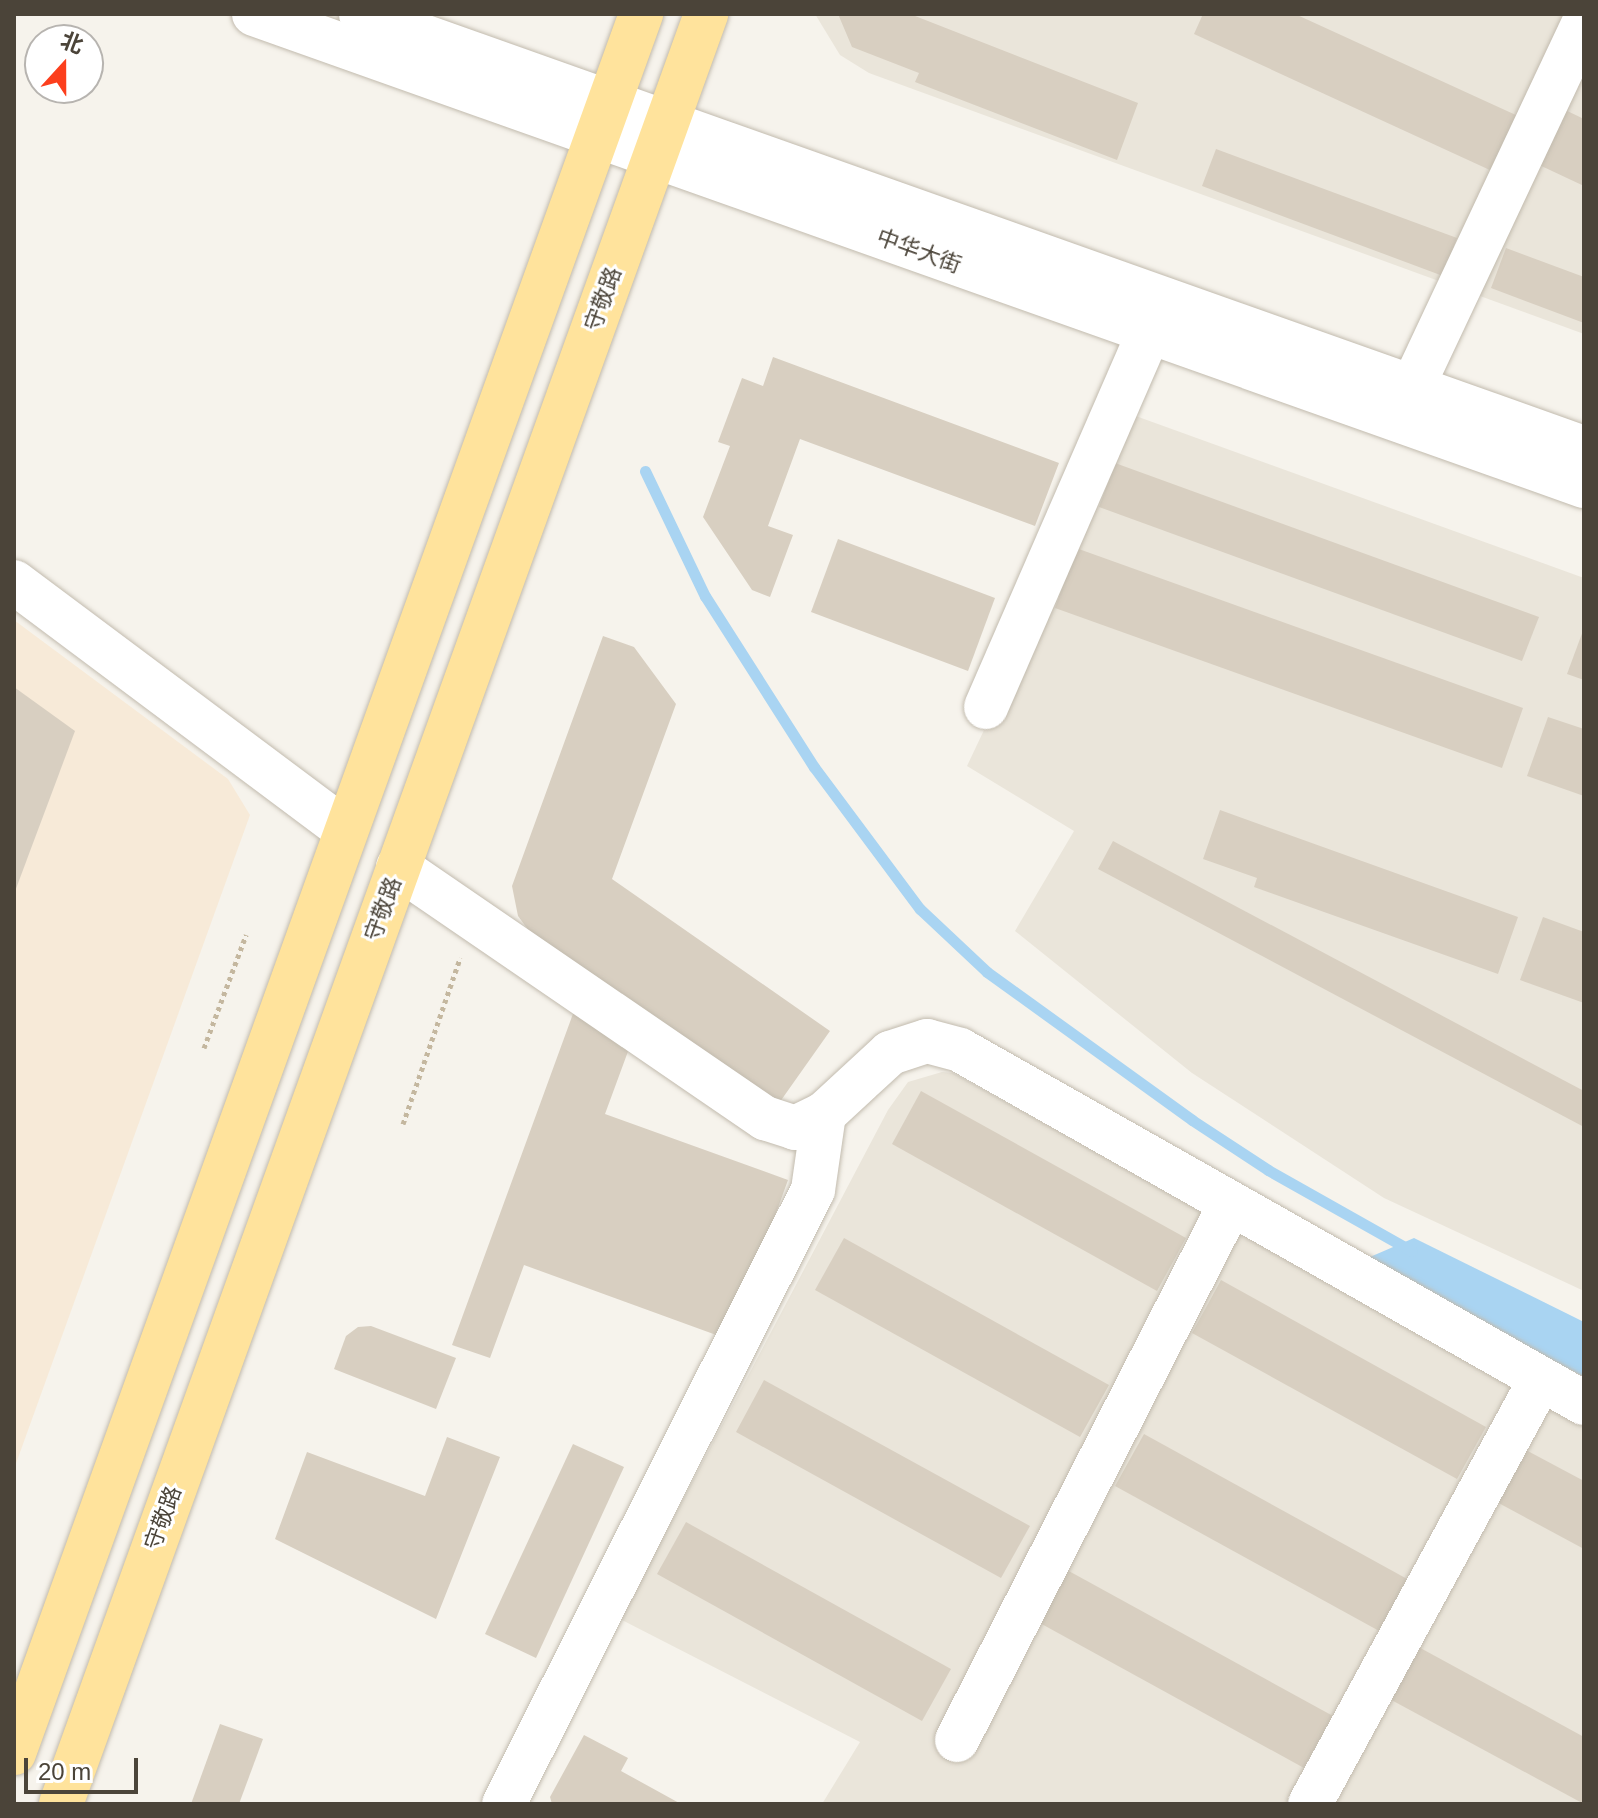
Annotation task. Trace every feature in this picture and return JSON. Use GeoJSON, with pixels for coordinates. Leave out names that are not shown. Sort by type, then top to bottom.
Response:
{"type":"FeatureCollection","features":[{"type":"Feature","properties":{"kind":"main road"},"geometry":{"type":"LineString","coordinates":[[14,1753],[641,14]]}},
{"type":"Feature","properties":{"kind":"main road","name":"守敬路"},"geometry":{"type":"LineString","coordinates":[[61,1804],[706,14]]}},
{"type":"Feature","properties":{"kind":"street","name":"中华大街"},"geometry":{"type":"LineString","coordinates":[[254,14],[603,119],[1584,448]]}},
{"type":"Feature","properties":{"kind":"street","name":"中华大街"},"geometry":{"type":"LineString","coordinates":[[361,14],[603,119]]}},
{"type":"Feature","properties":{"kind":"street"},"geometry":{"type":"LineString","coordinates":[[1412,388],[1584,23]]}},
{"type":"Feature","properties":{"kind":"street","name":"中华大街"},"geometry":{"type":"LineString","coordinates":[[661,139],[1149,333],[1584,486]]}},
{"type":"Feature","properties":{"kind":"street"},"geometry":{"type":"LineString","coordinates":[[986,707],[1149,333]]}},
{"type":"Feature","properties":{"kind":"street"},"geometry":{"type":"LineString","coordinates":[[14,582],[346,830]]}},
{"type":"Feature","properties":{"kind":"street"},"geometry":{"type":"LineString","coordinates":[[398,867],[765,1118],[795,1128],[824,1114],[890,1053],[927,1041],[960,1050],[1584,1403]]}},
{"type":"Feature","properties":{"kind":"street"},"geometry":{"type":"LineString","coordinates":[[504,1804],[813,1190],[824,1114]]}},
{"type":"Feature","properties":{"kind":"street"},"geometry":{"type":"LineString","coordinates":[[957,1740],[1230,1205]]}},
{"type":"Feature","properties":{"kind":"street"},"geometry":{"type":"LineString","coordinates":[[1310,1804],[1540,1380]]}},
{"type":"Feature","properties":{"kind":"path"},"geometry":{"type":"LineString","coordinates":[[403,1124],[473,920]]}},
{"type":"Feature","properties":{"kind":"path"},"geometry":{"type":"LineString","coordinates":[[204,1048],[246,935]]}},
{"type":"Feature","properties":{"kind":"shaded area"},"geometry":{"type":"Polygon","coordinates":[[[815,14],[1584,14],[1584,334],[869,73],[840,55],[815,14]]]}},
{"type":"Feature","properties":{"kind":"shaded area"},"geometry":{"type":"Polygon","coordinates":[[[1133,415],[1584,578],[1584,1291],[1384,1198],[1192,1073],[1015,931],[1074,831],[967,766],[1133,415]]]}},
{"type":"Feature","properties":{"kind":"shaded area"},"geometry":{"type":"Polygon","coordinates":[[[14,620],[228,779],[250,815],[14,1469],[14,620]]]}},
{"type":"Feature","properties":{"kind":"shaded area"},"geometry":{"type":"Polygon","coordinates":[[[942,1072],[953,1073],[1584,1421],[1584,1804],[822,1804],[860,1742],[620,1619],[888,1110],[908,1082],[942,1072]]]}},
{"type":"Feature","properties":{"kind":"water"},"geometry":{"type":"Polygon","coordinates":[[[1414,1238],[1584,1322],[1584,1377],[1363,1260],[1414,1238]]]}},
{"type":"Feature","properties":{"kind":"building"},"geometry":{"type":"Polygon","coordinates":[[[838,14],[910,14],[1138,103],[1117,160],[915,82],[919,73],[852,47],[838,14]]]}},
{"type":"Feature","properties":{"kind":"building"},"geometry":{"type":"Polygon","coordinates":[[[1203,14],[1295,14],[1518,116],[1492,171],[1194,34],[1203,14]]]}},
{"type":"Feature","properties":{"kind":"building"},"geometry":{"type":"Polygon","coordinates":[[[1561,108],[1584,119],[1584,186],[1535,163],[1561,108]]]}},
{"type":"Feature","properties":{"kind":"building"},"geometry":{"type":"Polygon","coordinates":[[[1216,149],[1457,238],[1443,276],[1202,186],[1216,149]]]}},
{"type":"Feature","properties":{"kind":"building"},"geometry":{"type":"Polygon","coordinates":[[[1506,248],[1584,277],[1584,323],[1491,288],[1506,248]]]}},
{"type":"Feature","properties":{"kind":"building"},"geometry":{"type":"Polygon","coordinates":[[[773,357],[1059,463],[1035,526],[800,439],[768,526],[793,535],[770,597],[752,590],[703,517],[730,446],[718,442],[742,378],[763,386],[773,357]]]}},
{"type":"Feature","properties":{"kind":"building"},"geometry":{"type":"Polygon","coordinates":[[[1115,463],[1539,617],[1522,661],[1099,507],[1115,463]]]}},
{"type":"Feature","properties":{"kind":"building"},"geometry":{"type":"Polygon","coordinates":[[[838,539],[995,598],[968,671],[811,612],[838,539]]]}},
{"type":"Feature","properties":{"kind":"building"},"geometry":{"type":"Polygon","coordinates":[[[1076,548],[1523,708],[1502,768],[1055,608],[1076,548]]]}},
{"type":"Feature","properties":{"kind":"building"},"geometry":{"type":"Polygon","coordinates":[[[1584,628],[1584,680],[1567,674],[1584,628]]]}},
{"type":"Feature","properties":{"kind":"building"},"geometry":{"type":"Polygon","coordinates":[[[603,636],[634,647],[676,704],[612,879],[830,1031],[777,1106],[532,935],[518,916],[512,886],[603,636]]]}},
{"type":"Feature","properties":{"kind":"building"},"geometry":{"type":"Polygon","coordinates":[[[14,687],[75,731],[14,894],[14,687]]]}},
{"type":"Feature","properties":{"kind":"building"},"geometry":{"type":"Polygon","coordinates":[[[1548,717],[1584,729],[1584,796],[1527,776],[1548,717]]]}},
{"type":"Feature","properties":{"kind":"building"},"geometry":{"type":"Polygon","coordinates":[[[1220,810],[1518,917],[1498,974],[1254,887],[1257,878],[1203,859],[1220,810]]]}},
{"type":"Feature","properties":{"kind":"building"},"geometry":{"type":"Polygon","coordinates":[[[1113,841],[1584,1091],[1584,1127],[1098,869],[1113,841]]]}},
{"type":"Feature","properties":{"kind":"building"},"geometry":{"type":"Polygon","coordinates":[[[1543,917],[1584,932],[1584,1003],[1520,980],[1543,917]]]}},
{"type":"Feature","properties":{"kind":"building"},"geometry":{"type":"Polygon","coordinates":[[[574,1011],[630,1046],[605,1114],[788,1180],[730,1340],[524,1265],[490,1358],[452,1345],[574,1011]]]}},
{"type":"Feature","properties":{"kind":"building"},"geometry":{"type":"Polygon","coordinates":[[[921,1091],[1186,1238],[1157,1291],[892,1144],[921,1091]]]}},
{"type":"Feature","properties":{"kind":"building"},"geometry":{"type":"Polygon","coordinates":[[[844,1238],[1109,1385],[1080,1437],[815,1290],[844,1238]]]}},
{"type":"Feature","properties":{"kind":"building"},"geometry":{"type":"Polygon","coordinates":[[[1221,1280],[1486,1427],[1457,1479],[1192,1333],[1221,1280]]]}},
{"type":"Feature","properties":{"kind":"building"},"geometry":{"type":"Polygon","coordinates":[[[371,1326],[456,1358],[436,1409],[334,1369],[346,1336],[358,1327],[371,1326]]]}},
{"type":"Feature","properties":{"kind":"building"},"geometry":{"type":"Polygon","coordinates":[[[764,1380],[1030,1526],[1001,1578],[736,1432],[764,1380]]]}},
{"type":"Feature","properties":{"kind":"building"},"geometry":{"type":"Polygon","coordinates":[[[1144,1434],[1409,1580],[1381,1632],[1115,1486],[1144,1434]]]}},
{"type":"Feature","properties":{"kind":"building"},"geometry":{"type":"Polygon","coordinates":[[[447,1437],[500,1457],[436,1619],[275,1539],[307,1452],[425,1496],[447,1437]]]}},
{"type":"Feature","properties":{"kind":"building"},"geometry":{"type":"Polygon","coordinates":[[[573,1444],[624,1467],[536,1658],[485,1634],[573,1444]]]}},
{"type":"Feature","properties":{"kind":"building"},"geometry":{"type":"Polygon","coordinates":[[[1522,1448],[1584,1481],[1584,1549],[1493,1500],[1522,1448]]]}},
{"type":"Feature","properties":{"kind":"building"},"geometry":{"type":"Polygon","coordinates":[[[686,1522],[951,1669],[922,1721],[657,1574],[686,1522]]]}},
{"type":"Feature","properties":{"kind":"building"},"geometry":{"type":"Polygon","coordinates":[[[1067,1570],[1333,1716],[1304,1768],[1038,1622],[1067,1570]]]}},
{"type":"Feature","properties":{"kind":"building"},"geometry":{"type":"Polygon","coordinates":[[[1413,1644],[1584,1737],[1584,1804],[1384,1696],[1413,1644]]]}},
{"type":"Feature","properties":{"kind":"building"},"geometry":{"type":"Polygon","coordinates":[[[220,1724],[263,1739],[239,1804],[191,1804],[220,1724]]]}},
{"type":"Feature","properties":{"kind":"building"},"geometry":{"type":"Polygon","coordinates":[[[584,1735],[628,1758],[621,1771],[681,1804],[552,1804],[550,1797],[584,1735]]]}},
{"type":"Feature","properties":{"kind":"waterway"},"geometry":{"type":"LineString","coordinates":[[645,471],[705,596],[814,767],[920,909],[987,972],[1192,1120],[1268,1170],[1412,1251]]}}]}
